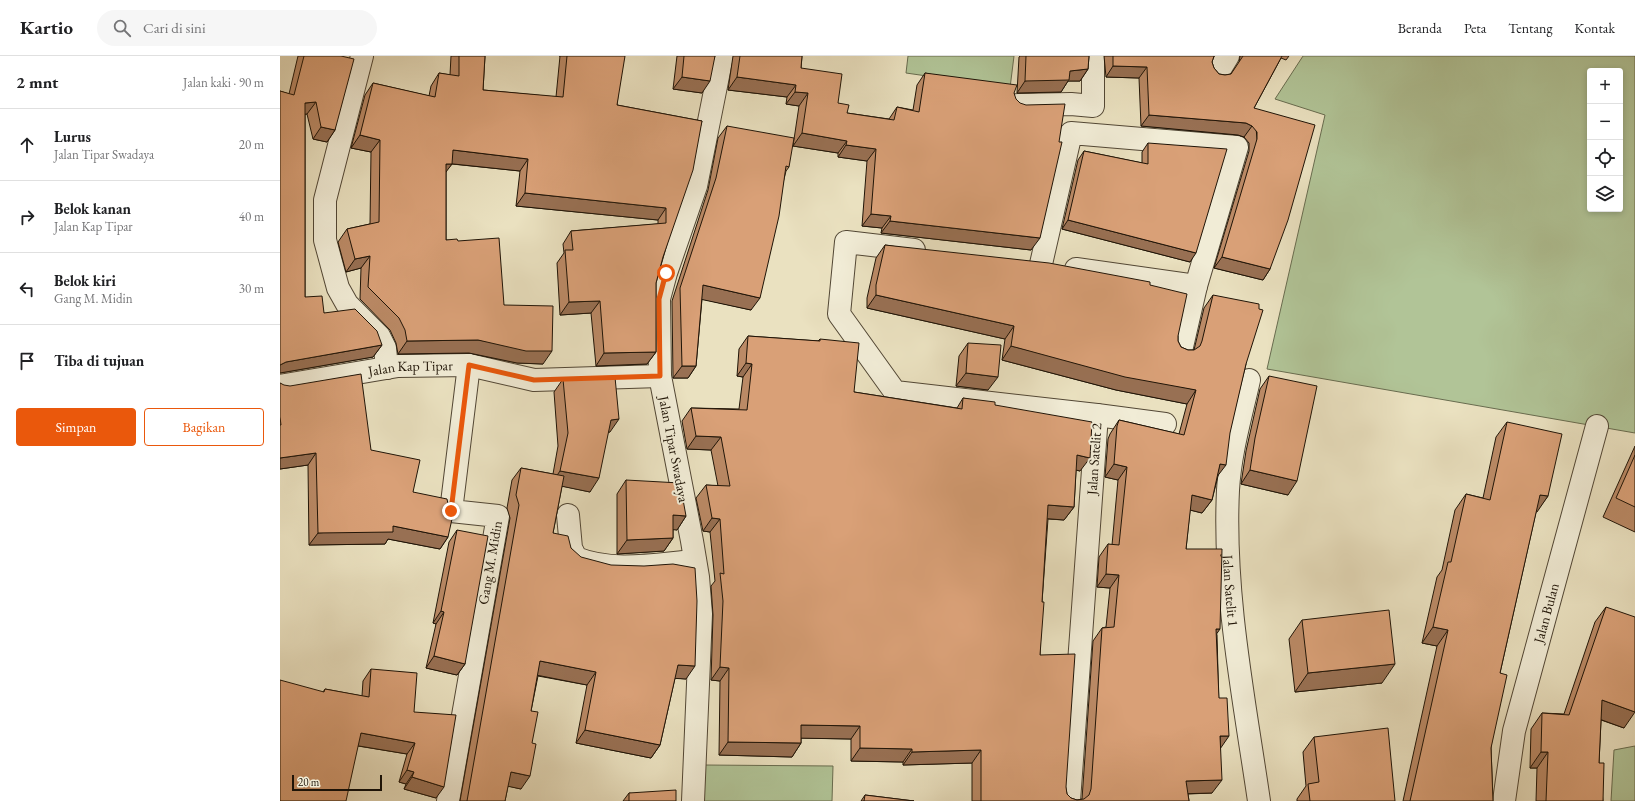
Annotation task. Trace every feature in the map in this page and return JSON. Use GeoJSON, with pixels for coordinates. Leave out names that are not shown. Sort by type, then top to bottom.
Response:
{"type":"FeatureCollection","features":[{"type":"Feature","properties":{"kind":"street"},"geometry":{"type":"LineString","coordinates":[[362,56],[325,200],[325,240],[338,288],[347,304],[379,336],[386,348],[387,368]]}},
{"type":"Feature","properties":{"kind":"street","name":"Jalan Tipar Swadaya"},"geometry":{"type":"LineString","coordinates":[[693,801],[701,614],[695,561],[660,376],[659,299],[666,273],[696,186],[722,56]]}},
{"type":"Feature","properties":{"kind":"street"},"geometry":{"type":"LineString","coordinates":[[1018,105],[1071,104],[1093,106],[1093,56]]}},
{"type":"Feature","properties":{"kind":"street"},"geometry":{"type":"LineString","coordinates":[[1041,264],[1071,133],[1237,147],[1196,286],[1181,351]]}},
{"type":"Feature","properties":{"kind":"street","name":"Jalan Satelit 2"},"geometry":{"type":"LineString","coordinates":[[932,252],[846,242],[839,314],[895,392],[1097,415],[1069,801]]}},
{"type":"Feature","properties":{"kind":"street"},"geometry":{"type":"LineString","coordinates":[[1018,261],[1196,286]]}},
{"type":"Feature","properties":{"kind":"street","name":"Jalan Kap Tipar"},"geometry":{"type":"LineString","coordinates":[[280,386],[387,368],[469,365],[534,380],[660,376]]}},
{"type":"Feature","properties":{"kind":"street","name":"Gang M. Midin"},"geometry":{"type":"LineString","coordinates":[[448,801],[498,516],[451,511],[469,365]]}},
{"type":"Feature","properties":{"kind":"street","name":"Jalan Satelit 1"},"geometry":{"type":"LineString","coordinates":[[1249,380],[1235,445],[1228,489],[1228,540],[1231,605],[1259,801]]}},
{"type":"Feature","properties":{"kind":"street"},"geometry":{"type":"LineString","coordinates":[[1097,415],[1165,424]]}},
{"type":"Feature","properties":{"kind":"street","name":"Jalan Bulan"},"geometry":{"type":"LineString","coordinates":[[1504,801],[1514,731],[1597,426]]}},
{"type":"Feature","properties":{"kind":"street"},"geometry":{"type":"LineString","coordinates":[[568,515],[571,548],[576,558],[592,564],[612,567],[695,561]]}},
{"type":"Feature","properties":{"kind":"green space"},"geometry":{"type":"Polygon","coordinates":[[[908,56],[1014,56],[1010,88],[906,73],[908,56]]]}},
{"type":"Feature","properties":{"kind":"green space"},"geometry":{"type":"Polygon","coordinates":[[[1303,56],[1635,56],[1635,433],[1267,369],[1325,115],[1275,99],[1303,56]]]}},
{"type":"Feature","properties":{"kind":"green space"},"geometry":{"type":"Polygon","coordinates":[[[1635,746],[1635,801],[1611,801],[1614,750],[1635,746]]]}},
{"type":"Feature","properties":{"kind":"green space"},"geometry":{"type":"Polygon","coordinates":[[[704,765],[833,766],[832,801],[702,801],[704,765]]]}},
{"type":"Feature","properties":{"kind":"building"},"geometry":{"type":"Polygon","coordinates":[[[304,56],[341,56],[354,59],[335,130],[321,127],[316,102],[305,103],[305,297],[322,296],[324,313],[355,309],[377,331],[382,345],[286,362],[280,365],[280,91],[294,95],[304,56]]]}},
{"type":"Feature","properties":{"kind":"building"},"geometry":{"type":"Polygon","coordinates":[[[459,56],[485,56],[483,90],[563,97],[567,56],[625,56],[617,105],[702,121],[693,170],[663,257],[656,283],[656,352],[604,353],[600,301],[569,302],[565,250],[573,250],[571,231],[666,223],[666,208],[525,193],[528,159],[453,150],[452,164],[446,164],[446,240],[457,239],[458,241],[499,238],[504,305],[553,306],[552,351],[526,351],[478,340],[407,341],[405,330],[399,318],[368,287],[370,256],[355,259],[347,229],[379,222],[380,140],[360,135],[373,83],[435,97],[439,73],[459,76],[459,56]]]}},
{"type":"Feature","properties":{"kind":"building"},"geometry":{"type":"Polygon","coordinates":[[[684,56],[715,56],[710,81],[682,77],[684,56]]]}},
{"type":"Feature","properties":{"kind":"building"},"geometry":{"type":"Polygon","coordinates":[[[740,56],[802,56],[801,68],[842,74],[838,103],[849,105],[847,113],[894,120],[897,107],[919,112],[925,73],[1017,85],[1014,93],[1016,99],[1020,103],[1026,105],[1065,104],[1059,142],[1062,142],[1040,238],[890,221],[891,216],[871,214],[876,149],[846,145],[847,141],[802,133],[808,93],[795,92],[796,85],[737,77],[740,56]]]}},
{"type":"Feature","properties":{"kind":"building"},"geometry":{"type":"Polygon","coordinates":[[[1026,56],[1089,56],[1088,69],[1070,71],[1069,80],[1025,81],[1026,56]]]}},
{"type":"Feature","properties":{"kind":"building"},"geometry":{"type":"Polygon","coordinates":[[[1113,56],[1214,56],[1212,62],[1214,68],[1219,74],[1225,75],[1231,74],[1243,56],[1282,56],[1254,108],[1315,125],[1288,220],[1270,269],[1222,257],[1257,139],[1257,132],[1252,126],[1246,123],[1149,115],[1147,67],[1113,66],[1113,56]]]}},
{"type":"Feature","properties":{"kind":"building"},"geometry":{"type":"Polygon","coordinates":[[[727,126],[794,138],[789,167],[786,166],[779,216],[760,298],[703,285],[696,366],[682,366],[680,288],[716,178],[727,126]]]}},
{"type":"Feature","properties":{"kind":"building"},"geometry":{"type":"Polygon","coordinates":[[[1148,143],[1227,149],[1196,253],[1068,220],[1084,151],[1148,164],[1148,143]]]}},
{"type":"Feature","properties":{"kind":"building"},"geometry":{"type":"Polygon","coordinates":[[[885,245],[1049,263],[1150,282],[1150,285],[1187,294],[1178,341],[1181,347],[1188,350],[1194,350],[1200,346],[1213,295],[1259,304],[1259,309],[1263,310],[1246,364],[1230,433],[1226,465],[1220,464],[1212,500],[1192,495],[1186,549],[1222,549],[1220,629],[1216,629],[1219,698],[1227,698],[1229,736],[1220,736],[1222,780],[1186,781],[1189,801],[981,801],[981,750],[912,752],[912,749],[860,748],[860,726],[801,725],[801,743],[728,742],[729,668],[720,667],[723,601],[720,573],[724,574],[720,519],[712,518],[706,485],[730,486],[721,437],[696,436],[691,408],[747,410],[752,364],[746,363],[748,336],[820,341],[820,339],[859,343],[854,392],[962,409],[963,398],[995,402],[995,405],[1092,422],[1090,458],[1077,455],[1074,507],[1048,505],[1040,655],[1075,654],[1066,787],[1067,794],[1071,798],[1077,800],[1084,799],[1089,795],[1091,789],[1102,628],[1114,627],[1119,575],[1106,574],[1108,544],[1119,545],[1127,467],[1114,464],[1117,426],[1119,420],[1184,435],[1196,390],[1125,377],[1011,346],[1014,326],[876,295],[876,285],[885,245]]]}},
{"type":"Feature","properties":{"kind":"building"},"geometry":{"type":"Polygon","coordinates":[[[968,343],[1001,345],[998,377],[966,373],[968,343]]]}},
{"type":"Feature","properties":{"kind":"building"},"geometry":{"type":"Polygon","coordinates":[[[361,374],[371,450],[420,460],[413,492],[447,499],[448,504],[454,510],[448,537],[393,526],[393,532],[318,533],[316,453],[280,458],[280,383],[290,386],[361,374]]]}},
{"type":"Feature","properties":{"kind":"building"},"geometry":{"type":"Polygon","coordinates":[[[1269,376],[1317,386],[1297,481],[1250,470],[1255,438],[1269,376]]]}},
{"type":"Feature","properties":{"kind":"building"},"geometry":{"type":"Polygon","coordinates":[[[615,377],[619,419],[611,420],[599,478],[560,471],[568,433],[563,379],[615,377]]]}},
{"type":"Feature","properties":{"kind":"building"},"geometry":{"type":"Polygon","coordinates":[[[1507,422],[1562,434],[1548,496],[1540,495],[1500,673],[1507,675],[1491,748],[1493,801],[1410,801],[1448,630],[1433,627],[1448,562],[1451,562],[1466,494],[1490,500],[1507,422]]]}},
{"type":"Feature","properties":{"kind":"building"},"geometry":{"type":"Polygon","coordinates":[[[1635,455],[1635,507],[1616,498],[1635,455]]]}},
{"type":"Feature","properties":{"kind":"building"},"geometry":{"type":"Polygon","coordinates":[[[521,468],[564,476],[553,533],[568,536],[571,548],[581,557],[611,565],[644,566],[673,564],[695,568],[697,601],[695,666],[678,665],[660,745],[585,730],[596,672],[540,661],[531,711],[538,712],[532,743],[536,744],[530,776],[511,772],[505,801],[467,801],[519,505],[516,495],[521,468]]]}},
{"type":"Feature","properties":{"kind":"building"},"geometry":{"type":"Polygon","coordinates":[[[626,480],[680,483],[686,516],[673,515],[673,538],[627,540],[626,480]]]}},
{"type":"Feature","properties":{"kind":"building"},"geometry":{"type":"Polygon","coordinates":[[[457,530],[488,536],[465,664],[434,656],[444,612],[441,611],[457,530]]]}},
{"type":"Feature","properties":{"kind":"building"},"geometry":{"type":"Polygon","coordinates":[[[1606,607],[1635,617],[1635,712],[1602,700],[1599,763],[1604,763],[1603,801],[1546,801],[1548,752],[1541,752],[1542,713],[1569,715],[1606,607]]]}},
{"type":"Feature","properties":{"kind":"building"},"geometry":{"type":"Polygon","coordinates":[[[1389,610],[1395,664],[1308,673],[1302,620],[1389,610]]]}},
{"type":"Feature","properties":{"kind":"building"},"geometry":{"type":"Polygon","coordinates":[[[371,669],[417,673],[414,712],[456,715],[444,787],[412,777],[414,772],[407,770],[415,743],[361,733],[346,801],[280,801],[280,680],[324,692],[325,689],[369,697],[371,669]]]}},
{"type":"Feature","properties":{"kind":"building"},"geometry":{"type":"Polygon","coordinates":[[[1388,728],[1395,801],[1310,801],[1308,784],[1319,782],[1314,737],[1388,728]]]}},
{"type":"Feature","properties":{"kind":"building"},"geometry":{"type":"Polygon","coordinates":[[[676,790],[676,801],[629,801],[629,793],[676,790]]]}},
{"type":"Feature","properties":{"kind":"building"},"geometry":{"type":"Polygon","coordinates":[[[865,795],[914,801],[864,801],[865,795]]]}},
{"type":"Feature","properties":{"kind":"route"},"geometry":{"type":"LineString","coordinates":[[451,511],[469,365],[534,380],[660,376],[658,335],[659,299],[666,273]]}}]}
